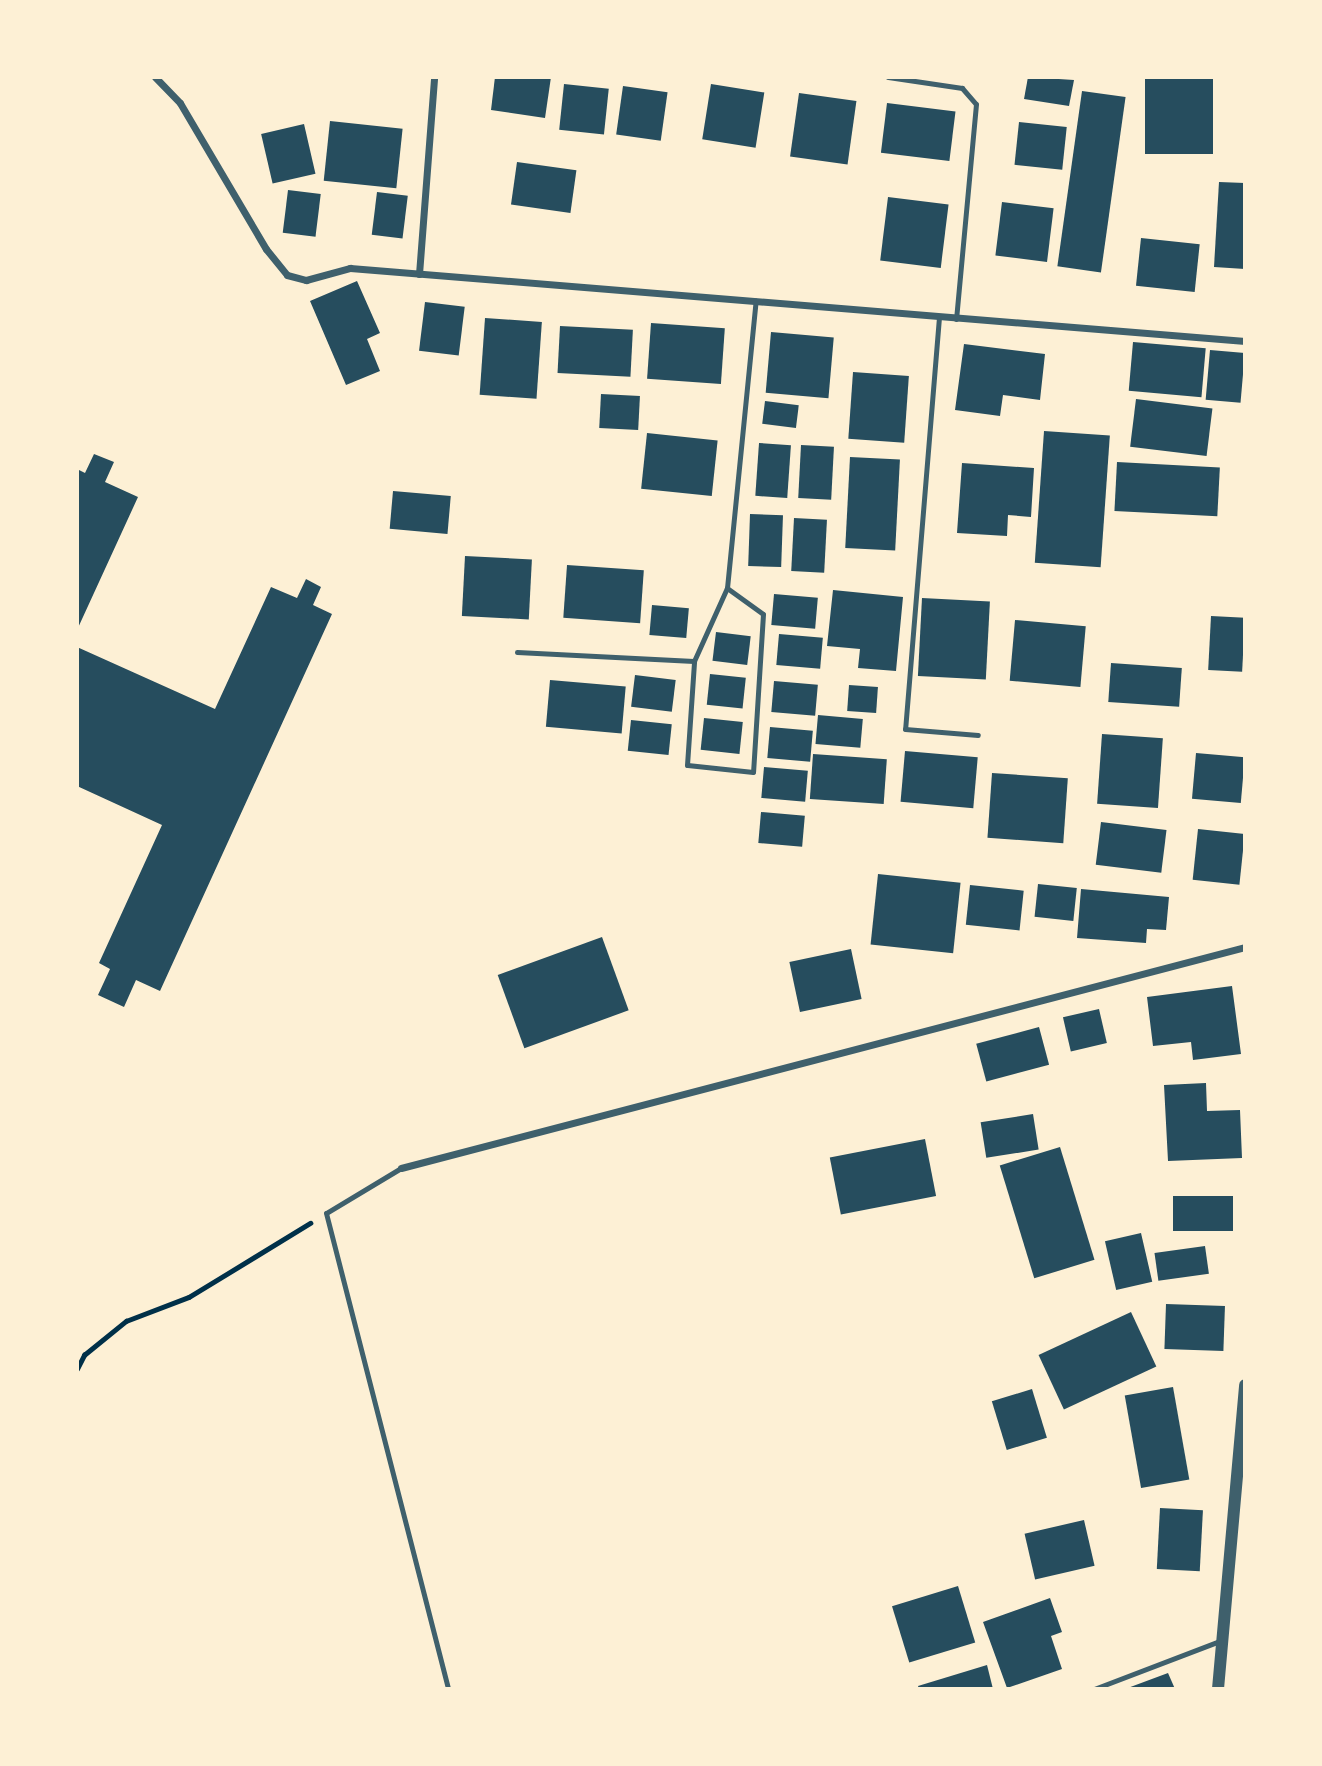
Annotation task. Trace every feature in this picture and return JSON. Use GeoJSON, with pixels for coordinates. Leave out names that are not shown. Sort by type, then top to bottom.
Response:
{"type":"FeatureCollection","features":[{"type":"Feature","properties":{"kind":"street"},"geometry":{"type":"LineString","coordinates":[[155,77],[180,103],[266,249],[287,275],[306,280],[350,268],[1245,341]]}},
{"type":"Feature","properties":{"kind":"street"},"geometry":{"type":"LineString","coordinates":[[419,274],[434,77]]}},
{"type":"Feature","properties":{"kind":"street"},"geometry":{"type":"LineString","coordinates":[[401,1168],[1245,947]]}},
{"type":"Feature","properties":{"kind":"street"},"geometry":{"type":"LineString","coordinates":[[1218,1689],[1245,1385]]}},
{"type":"Feature","properties":{"kind":"lane"},"geometry":{"type":"LineString","coordinates":[[888,77],[962,88],[976,104],[956,318]]}},
{"type":"Feature","properties":{"kind":"lane"},"geometry":{"type":"LineString","coordinates":[[727,588],[763,614],[753,772],[687,765],[694,661],[727,588],[756,300]]}},
{"type":"Feature","properties":{"kind":"lane"},"geometry":{"type":"LineString","coordinates":[[939,317],[905,730],[978,735]]}},
{"type":"Feature","properties":{"kind":"lane"},"geometry":{"type":"LineString","coordinates":[[517,652],[694,661]]}},
{"type":"Feature","properties":{"kind":"lane"},"geometry":{"type":"LineString","coordinates":[[401,1168],[326,1213],[448,1689]]}},
{"type":"Feature","properties":{"kind":"lane"},"geometry":{"type":"LineString","coordinates":[[1094,1689],[1222,1640]]}},
{"type":"Feature","properties":{"kind":"path"},"geometry":{"type":"LineString","coordinates":[[77,1369],[84,1355],[127,1321],[189,1297],[326,1213]]}},
{"type":"Feature","properties":{"kind":"building"},"geometry":{"type":"Polygon","coordinates":[[[495,77],[551,77],[545,118],[491,110],[495,77]]]}},
{"type":"Feature","properties":{"kind":"building"},"geometry":{"type":"Polygon","coordinates":[[[1028,77],[1074,80],[1069,106],[1024,99],[1028,77]]]}},
{"type":"Feature","properties":{"kind":"building"},"geometry":{"type":"Polygon","coordinates":[[[1145,77],[1213,77],[1213,154],[1145,154],[1145,77]]]}},
{"type":"Feature","properties":{"kind":"building"},"geometry":{"type":"Polygon","coordinates":[[[564,84],[609,89],[604,134],[559,130],[564,84]]]}},
{"type":"Feature","properties":{"kind":"building"},"geometry":{"type":"Polygon","coordinates":[[[711,84],[764,92],[756,148],[702,139],[711,84]]]}},
{"type":"Feature","properties":{"kind":"building"},"geometry":{"type":"Polygon","coordinates":[[[623,86],[668,92],[661,141],[616,135],[623,86]]]}},
{"type":"Feature","properties":{"kind":"building"},"geometry":{"type":"Polygon","coordinates":[[[1082,91],[1126,97],[1101,272],[1057,266],[1082,91]]]}},
{"type":"Feature","properties":{"kind":"building"},"geometry":{"type":"Polygon","coordinates":[[[799,93],[856,101],[848,164],[790,156],[799,93]]]}},
{"type":"Feature","properties":{"kind":"building"},"geometry":{"type":"Polygon","coordinates":[[[887,103],[955,111],[949,161],[881,153],[887,103]]]}},
{"type":"Feature","properties":{"kind":"building"},"geometry":{"type":"Polygon","coordinates":[[[330,121],[403,129],[396,188],[324,181],[330,121]]]}},
{"type":"Feature","properties":{"kind":"building"},"geometry":{"type":"Polygon","coordinates":[[[1019,122],[1067,127],[1062,170],[1015,165],[1019,122]]]}},
{"type":"Feature","properties":{"kind":"building"},"geometry":{"type":"Polygon","coordinates":[[[304,124],[315,174],[273,184],[261,134],[304,124]]]}},
{"type":"Feature","properties":{"kind":"building"},"geometry":{"type":"Polygon","coordinates":[[[517,162],[576,170],[570,213],[511,205],[517,162]]]}},
{"type":"Feature","properties":{"kind":"building"},"geometry":{"type":"Polygon","coordinates":[[[1219,182],[1245,183],[1245,269],[1214,267],[1219,182]]]}},
{"type":"Feature","properties":{"kind":"building"},"geometry":{"type":"Polygon","coordinates":[[[288,190],[321,194],[316,237],[283,233],[288,190]]]}},
{"type":"Feature","properties":{"kind":"building"},"geometry":{"type":"Polygon","coordinates":[[[377,192],[408,196],[403,238],[372,235],[377,192]]]}},
{"type":"Feature","properties":{"kind":"building"},"geometry":{"type":"Polygon","coordinates":[[[888,197],[949,204],[941,268],[880,261],[888,197]]]}},
{"type":"Feature","properties":{"kind":"building"},"geometry":{"type":"Polygon","coordinates":[[[1002,202],[1054,208],[1047,262],[995,256],[1002,202]]]}},
{"type":"Feature","properties":{"kind":"building"},"geometry":{"type":"Polygon","coordinates":[[[1141,238],[1200,244],[1195,292],[1136,286],[1141,238]]]}},
{"type":"Feature","properties":{"kind":"building"},"geometry":{"type":"Polygon","coordinates":[[[357,281],[380,333],[367,339],[380,371],[346,385],[310,301],[357,281]]]}},
{"type":"Feature","properties":{"kind":"building"},"geometry":{"type":"Polygon","coordinates":[[[425,302],[465,307],[459,356],[419,351],[425,302]]]}},
{"type":"Feature","properties":{"kind":"building"},"geometry":{"type":"Polygon","coordinates":[[[485,318],[542,322],[536,399],[480,395],[485,318]]]}},
{"type":"Feature","properties":{"kind":"building"},"geometry":{"type":"Polygon","coordinates":[[[651,323],[725,328],[721,384],[647,379],[651,323]]]}},
{"type":"Feature","properties":{"kind":"building"},"geometry":{"type":"Polygon","coordinates":[[[560,326],[633,330],[630,377],[558,373],[560,326]]]}},
{"type":"Feature","properties":{"kind":"building"},"geometry":{"type":"Polygon","coordinates":[[[771,332],[834,337],[828,398],[766,393],[771,332]]]}},
{"type":"Feature","properties":{"kind":"building"},"geometry":{"type":"Polygon","coordinates":[[[1133,342],[1206,348],[1201,397],[1129,391],[1133,342]]]}},
{"type":"Feature","properties":{"kind":"building"},"geometry":{"type":"Polygon","coordinates":[[[964,344],[1045,354],[1040,400],[1003,395],[1000,416],[955,410],[964,344]]]}},
{"type":"Feature","properties":{"kind":"building"},"geometry":{"type":"Polygon","coordinates":[[[1210,350],[1245,353],[1241,403],[1206,400],[1210,350]]]}},
{"type":"Feature","properties":{"kind":"building"},"geometry":{"type":"Polygon","coordinates":[[[853,372],[909,376],[904,443],[848,439],[853,372]]]}},
{"type":"Feature","properties":{"kind":"building"},"geometry":{"type":"Polygon","coordinates":[[[601,394],[640,396],[638,430],[599,428],[601,394]]]}},
{"type":"Feature","properties":{"kind":"building"},"geometry":{"type":"Polygon","coordinates":[[[1136,399],[1212,408],[1207,456],[1130,447],[1136,399]]]}},
{"type":"Feature","properties":{"kind":"building"},"geometry":{"type":"Polygon","coordinates":[[[765,401],[799,405],[796,428],[762,424],[765,401]]]}},
{"type":"Feature","properties":{"kind":"building"},"geometry":{"type":"Polygon","coordinates":[[[1044,431],[1110,436],[1101,567],[1035,563],[1044,431]]]}},
{"type":"Feature","properties":{"kind":"building"},"geometry":{"type":"Polygon","coordinates":[[[647,433],[718,440],[712,496],[641,489],[647,433]]]}},
{"type":"Feature","properties":{"kind":"building"},"geometry":{"type":"Polygon","coordinates":[[[759,443],[791,445],[787,498],[755,496],[759,443]]]}},
{"type":"Feature","properties":{"kind":"building"},"geometry":{"type":"Polygon","coordinates":[[[801,445],[834,447],[831,500],[798,498],[801,445]]]}},
{"type":"Feature","properties":{"kind":"building"},"geometry":{"type":"Polygon","coordinates":[[[94,454],[114,462],[105,482],[138,497],[77,630],[77,469],[85,473],[94,454]]]}},
{"type":"Feature","properties":{"kind":"building"},"geometry":{"type":"Polygon","coordinates":[[[850,457],[900,460],[895,550],[845,548],[850,457]]]}},
{"type":"Feature","properties":{"kind":"building"},"geometry":{"type":"Polygon","coordinates":[[[1117,462],[1220,467],[1217,516],[1114,511],[1117,462]]]}},
{"type":"Feature","properties":{"kind":"building"},"geometry":{"type":"Polygon","coordinates":[[[962,463],[1034,468],[1031,517],[1008,515],[1007,536],[957,533],[962,463]]]}},
{"type":"Feature","properties":{"kind":"building"},"geometry":{"type":"Polygon","coordinates":[[[393,491],[451,496],[447,534],[390,529],[393,491]]]}},
{"type":"Feature","properties":{"kind":"building"},"geometry":{"type":"Polygon","coordinates":[[[750,514],[783,515],[781,567],[748,566],[750,514]]]}},
{"type":"Feature","properties":{"kind":"building"},"geometry":{"type":"Polygon","coordinates":[[[794,518],[827,520],[824,573],[791,571],[794,518]]]}},
{"type":"Feature","properties":{"kind":"building"},"geometry":{"type":"Polygon","coordinates":[[[465,556],[532,560],[529,619],[462,616],[465,556]]]}},
{"type":"Feature","properties":{"kind":"building"},"geometry":{"type":"Polygon","coordinates":[[[567,565],[644,570],[640,623],[563,618],[567,565]]]}},
{"type":"Feature","properties":{"kind":"building"},"geometry":{"type":"Polygon","coordinates":[[[306,579],[321,587],[313,605],[332,614],[160,991],[136,980],[124,1007],[98,995],[110,969],[99,963],[162,825],[77,786],[77,647],[215,709],[271,587],[297,598],[306,579]]]}},
{"type":"Feature","properties":{"kind":"building"},"geometry":{"type":"Polygon","coordinates":[[[833,590],[903,597],[896,671],[858,668],[860,649],[827,646],[833,590]]]}},
{"type":"Feature","properties":{"kind":"building"},"geometry":{"type":"Polygon","coordinates":[[[774,594],[818,598],[815,629],[771,625],[774,594]]]}},
{"type":"Feature","properties":{"kind":"building"},"geometry":{"type":"Polygon","coordinates":[[[922,598],[990,602],[986,679],[918,676],[922,598]]]}},
{"type":"Feature","properties":{"kind":"building"},"geometry":{"type":"Polygon","coordinates":[[[652,605],[689,608],[686,638],[649,635],[652,605]]]}},
{"type":"Feature","properties":{"kind":"building"},"geometry":{"type":"Polygon","coordinates":[[[1211,616],[1245,618],[1242,672],[1208,670],[1211,616]]]}},
{"type":"Feature","properties":{"kind":"building"},"geometry":{"type":"Polygon","coordinates":[[[1015,620],[1086,626],[1080,687],[1010,681],[1015,620]]]}},
{"type":"Feature","properties":{"kind":"building"},"geometry":{"type":"Polygon","coordinates":[[[716,632],[751,636],[747,665],[712,661],[716,632]]]}},
{"type":"Feature","properties":{"kind":"building"},"geometry":{"type":"Polygon","coordinates":[[[779,634],[823,638],[820,669],[776,665],[779,634]]]}},
{"type":"Feature","properties":{"kind":"building"},"geometry":{"type":"Polygon","coordinates":[[[1111,663],[1182,668],[1179,707],[1108,702],[1111,663]]]}},
{"type":"Feature","properties":{"kind":"building"},"geometry":{"type":"Polygon","coordinates":[[[710,674],[746,678],[743,709],[707,705],[710,674]]]}},
{"type":"Feature","properties":{"kind":"building"},"geometry":{"type":"Polygon","coordinates":[[[635,675],[676,680],[672,712],[631,707],[635,675]]]}},
{"type":"Feature","properties":{"kind":"building"},"geometry":{"type":"Polygon","coordinates":[[[550,680],[626,687],[622,733],[546,727],[550,680]]]}},
{"type":"Feature","properties":{"kind":"building"},"geometry":{"type":"Polygon","coordinates":[[[774,681],[818,685],[815,716],[771,712],[774,681]]]}},
{"type":"Feature","properties":{"kind":"building"},"geometry":{"type":"Polygon","coordinates":[[[849,685],[878,687],[876,713],[847,711],[849,685]]]}},
{"type":"Feature","properties":{"kind":"building"},"geometry":{"type":"Polygon","coordinates":[[[818,715],[863,719],[860,748],[815,744],[818,715]]]}},
{"type":"Feature","properties":{"kind":"building"},"geometry":{"type":"Polygon","coordinates":[[[704,718],[743,722],[739,754],[701,750],[704,718]]]}},
{"type":"Feature","properties":{"kind":"building"},"geometry":{"type":"Polygon","coordinates":[[[631,720],[672,724],[669,755],[628,751],[631,720]]]}},
{"type":"Feature","properties":{"kind":"building"},"geometry":{"type":"Polygon","coordinates":[[[770,727],[813,731],[810,762],[767,758],[770,727]]]}},
{"type":"Feature","properties":{"kind":"building"},"geometry":{"type":"Polygon","coordinates":[[[1102,734],[1163,738],[1158,808],[1097,804],[1102,734]]]}},
{"type":"Feature","properties":{"kind":"building"},"geometry":{"type":"Polygon","coordinates":[[[905,751],[978,757],[973,808],[901,802],[905,751]]]}},
{"type":"Feature","properties":{"kind":"building"},"geometry":{"type":"Polygon","coordinates":[[[1196,753],[1245,757],[1241,803],[1192,799],[1196,753]]]}},
{"type":"Feature","properties":{"kind":"building"},"geometry":{"type":"Polygon","coordinates":[[[813,754],[887,759],[884,804],[810,799],[813,754]]]}},
{"type":"Feature","properties":{"kind":"building"},"geometry":{"type":"Polygon","coordinates":[[[764,767],[808,771],[805,802],[761,798],[764,767]]]}},
{"type":"Feature","properties":{"kind":"building"},"geometry":{"type":"Polygon","coordinates":[[[992,773],[1068,778],[1063,843],[987,838],[992,773]]]}},
{"type":"Feature","properties":{"kind":"building"},"geometry":{"type":"Polygon","coordinates":[[[761,812],[805,816],[802,847],[758,843],[761,812]]]}},
{"type":"Feature","properties":{"kind":"building"},"geometry":{"type":"Polygon","coordinates":[[[1101,822],[1167,830],[1161,873],[1096,865],[1101,822]]]}},
{"type":"Feature","properties":{"kind":"building"},"geometry":{"type":"Polygon","coordinates":[[[1198,829],[1245,834],[1239,885],[1193,880],[1198,829]]]}},
{"type":"Feature","properties":{"kind":"building"},"geometry":{"type":"Polygon","coordinates":[[[878,874],[961,883],[953,953],[871,945],[878,874]]]}},
{"type":"Feature","properties":{"kind":"building"},"geometry":{"type":"Polygon","coordinates":[[[1038,884],[1077,888],[1073,921],[1035,917],[1038,884]]]}},
{"type":"Feature","properties":{"kind":"building"},"geometry":{"type":"Polygon","coordinates":[[[970,885],[1024,891],[1020,930],[966,925],[970,885]]]}},
{"type":"Feature","properties":{"kind":"building"},"geometry":{"type":"Polygon","coordinates":[[[1081,889],[1169,897],[1166,930],[1147,929],[1146,943],[1077,938],[1081,889]]]}},
{"type":"Feature","properties":{"kind":"building"},"geometry":{"type":"Polygon","coordinates":[[[602,937],[629,1010],[524,1048],[498,975],[602,937]]]}},
{"type":"Feature","properties":{"kind":"building"},"geometry":{"type":"Polygon","coordinates":[[[851,949],[862,999],[800,1012],[789,962],[851,949]]]}},
{"type":"Feature","properties":{"kind":"building"},"geometry":{"type":"Polygon","coordinates":[[[1232,986],[1241,1054],[1193,1060],[1191,1042],[1153,1046],[1147,997],[1232,986]]]}},
{"type":"Feature","properties":{"kind":"building"},"geometry":{"type":"Polygon","coordinates":[[[1099,1009],[1107,1043],[1071,1051],[1063,1017],[1099,1009]]]}},
{"type":"Feature","properties":{"kind":"building"},"geometry":{"type":"Polygon","coordinates":[[[1039,1027],[1049,1065],[986,1081],[976,1044],[1039,1027]]]}},
{"type":"Feature","properties":{"kind":"building"},"geometry":{"type":"Polygon","coordinates":[[[1206,1083],[1207,1111],[1240,1110],[1242,1158],[1168,1161],[1164,1085],[1206,1083]]]}},
{"type":"Feature","properties":{"kind":"building"},"geometry":{"type":"Polygon","coordinates":[[[1033,1114],[1039,1150],[986,1158],[981,1122],[1033,1114]]]}},
{"type":"Feature","properties":{"kind":"building"},"geometry":{"type":"Polygon","coordinates":[[[925,1139],[936,1196],[841,1214],[830,1158],[925,1139]]]}},
{"type":"Feature","properties":{"kind":"building"},"geometry":{"type":"Polygon","coordinates":[[[1060,1147],[1094,1260],[1034,1278],[1000,1165],[1060,1147]]]}},
{"type":"Feature","properties":{"kind":"building"},"geometry":{"type":"Polygon","coordinates":[[[1173,1196],[1233,1196],[1233,1231],[1173,1231],[1173,1196]]]}},
{"type":"Feature","properties":{"kind":"building"},"geometry":{"type":"Polygon","coordinates":[[[1141,1233],[1152,1282],[1116,1290],[1105,1241],[1141,1233]]]}},
{"type":"Feature","properties":{"kind":"building"},"geometry":{"type":"Polygon","coordinates":[[[1205,1246],[1209,1274],[1158,1281],[1154,1253],[1205,1246]]]}},
{"type":"Feature","properties":{"kind":"building"},"geometry":{"type":"Polygon","coordinates":[[[1166,1304],[1225,1306],[1223,1351],[1164,1349],[1166,1304]]]}},
{"type":"Feature","properties":{"kind":"building"},"geometry":{"type":"Polygon","coordinates":[[[1131,1312],[1156,1366],[1064,1409],[1039,1355],[1131,1312]]]}},
{"type":"Feature","properties":{"kind":"building"},"geometry":{"type":"Polygon","coordinates":[[[1173,1387],[1189,1480],[1141,1488],[1125,1396],[1173,1387]]]}},
{"type":"Feature","properties":{"kind":"building"},"geometry":{"type":"Polygon","coordinates":[[[1032,1389],[1047,1438],[1007,1450],[992,1401],[1032,1389]]]}},
{"type":"Feature","properties":{"kind":"building"},"geometry":{"type":"Polygon","coordinates":[[[1160,1508],[1203,1510],[1200,1571],[1157,1569],[1160,1508]]]}},
{"type":"Feature","properties":{"kind":"building"},"geometry":{"type":"Polygon","coordinates":[[[1084,1520],[1095,1566],[1035,1580],[1025,1534],[1084,1520]]]}},
{"type":"Feature","properties":{"kind":"building"},"geometry":{"type":"Polygon","coordinates":[[[958,1586],[975,1642],[909,1663],[892,1606],[958,1586]]]}},
{"type":"Feature","properties":{"kind":"building"},"geometry":{"type":"Polygon","coordinates":[[[1050,1598],[1062,1632],[1051,1636],[1062,1669],[1007,1688],[983,1622],[1050,1598]]]}},
{"type":"Feature","properties":{"kind":"building"},"geometry":{"type":"Polygon","coordinates":[[[987,1665],[993,1689],[919,1689],[918,1686],[987,1665]]]}},
{"type":"Feature","properties":{"kind":"building"},"geometry":{"type":"Polygon","coordinates":[[[1168,1673],[1175,1689],[1125,1689],[1168,1673]]]}}]}
